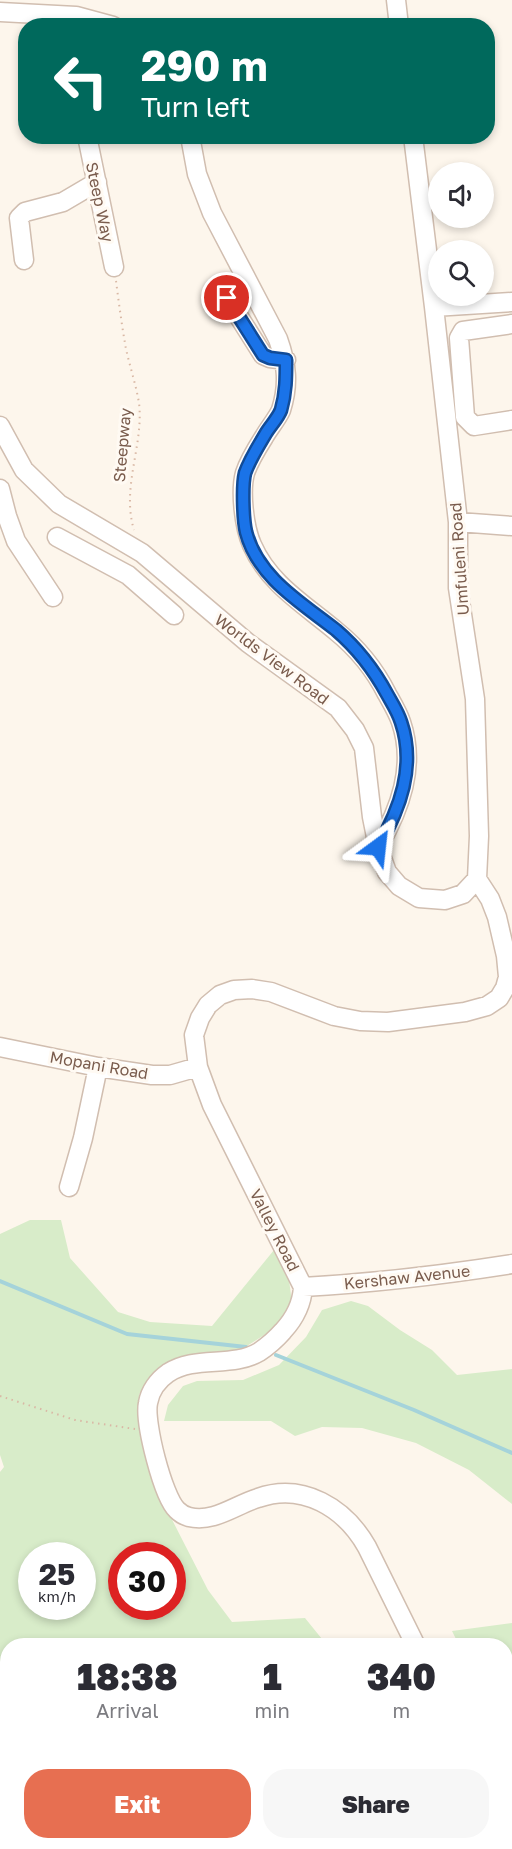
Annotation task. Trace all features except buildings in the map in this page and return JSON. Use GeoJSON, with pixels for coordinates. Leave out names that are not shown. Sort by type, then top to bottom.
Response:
{"type":"FeatureCollection","features":[{"type":"Feature","properties":{"kind":"street"},"geometry":{"type":"LineString","coordinates":[[396,0],[398,18]]}},
{"type":"Feature","properties":{"kind":"street"},"geometry":{"type":"LineString","coordinates":[[0,12],[83,18]]}},
{"type":"Feature","properties":{"kind":"street","name":"Steep Way"},"geometry":{"type":"LineString","coordinates":[[89,144],[114,267]]}},
{"type":"Feature","properties":{"kind":"street"},"geometry":{"type":"LineString","coordinates":[[191,144],[197,174],[212,213],[278,339],[286,360],[286,390],[280,412],[254,455],[245,475],[246,531],[257,558],[276,583],[338,632],[355,648],[377,675],[400,721],[405,738],[407,759],[403,796],[392,824],[378,847]]}},
{"type":"Feature","properties":{"kind":"street","name":"Umfuleni Road"},"geometry":{"type":"LineString","coordinates":[[414,144],[458,522],[458,588],[475,699],[479,836],[477,879]]}},
{"type":"Feature","properties":{"kind":"street"},"geometry":{"type":"LineString","coordinates":[[24,260],[19,218],[25,212],[63,202],[97,182]]}},
{"type":"Feature","properties":{"kind":"street"},"geometry":{"type":"LineString","coordinates":[[227,298],[263,355],[286,360]]}},
{"type":"Feature","properties":{"kind":"street"},"geometry":{"type":"LineString","coordinates":[[434,307],[512,302]]}},
{"type":"Feature","properties":{"kind":"street"},"geometry":{"type":"LineString","coordinates":[[512,324],[463,331],[459,338],[465,417],[474,426],[512,420]]}},
{"type":"Feature","properties":{"kind":"street"},"geometry":{"type":"LineString","coordinates":[[0,459],[3,433]]}},
{"type":"Feature","properties":{"kind":"street","name":"Worlds View Road"},"geometry":{"type":"LineString","coordinates":[[3,433],[24,470],[59,504],[141,553],[248,642],[338,708],[355,730],[364,748],[378,847],[387,872],[399,886],[419,898],[445,900],[463,894],[477,879]]}},
{"type":"Feature","properties":{"kind":"street"},"geometry":{"type":"LineString","coordinates":[[0,489],[16,541],[53,597]]}},
{"type":"Feature","properties":{"kind":"street"},"geometry":{"type":"LineString","coordinates":[[458,522],[512,526]]}},
{"type":"Feature","properties":{"kind":"street"},"geometry":{"type":"LineString","coordinates":[[57,537],[128,575],[174,615]]}},
{"type":"Feature","properties":{"kind":"street"},"geometry":{"type":"LineString","coordinates":[[128,575],[141,553]]}},
{"type":"Feature","properties":{"kind":"street","name":"Valley Road"},"geometry":{"type":"LineString","coordinates":[[412,1638],[358,1532],[330,1505],[293,1493],[277,1493],[258,1497],[215,1516],[202,1519],[187,1516],[176,1510],[168,1497],[150,1431],[147,1417],[148,1401],[154,1387],[163,1376],[174,1369],[189,1364],[241,1358],[258,1353],[275,1341],[290,1324],[299,1308],[303,1287],[212,1105],[198,1067],[194,1035],[208,1005],[220,995],[234,990],[252,989],[271,992],[334,1016],[360,1021],[388,1022],[465,1012],[487,1006],[500,998],[506,988],[507,956],[490,899],[477,879]]}},
{"type":"Feature","properties":{"kind":"street","name":"Mopani Road"},"geometry":{"type":"LineString","coordinates":[[0,1047],[152,1075],[170,1075],[198,1067]]}},
{"type":"Feature","properties":{"kind":"street"},"geometry":{"type":"LineString","coordinates":[[69,1187],[99,1067]]}},
{"type":"Feature","properties":{"kind":"street","name":"Kershaw Avenue"},"geometry":{"type":"LineString","coordinates":[[303,1287],[425,1277],[512,1264]]}},
{"type":"Feature","properties":{"kind":"path","name":"Steepway"},"geometry":{"type":"LineString","coordinates":[[114,267],[126,350],[139,404],[136,450],[130,475],[130,515],[141,553]]}},
{"type":"Feature","properties":{"kind":"path"},"geometry":{"type":"LineString","coordinates":[[0,1396],[75,1420],[150,1431]]}},
{"type":"Feature","properties":{"kind":"green space"},"geometry":{"type":"Polygon","coordinates":[[[30,1220],[61,1220],[70,1258],[118,1312],[150,1322],[212,1326],[274,1250],[288,1272],[292,1303],[275,1328],[239,1351],[162,1368],[148,1379],[139,1395],[138,1416],[163,1502],[183,1542],[108,1542],[108,1620],[186,1620],[186,1547],[208,1590],[232,1622],[305,1618],[321,1638],[0,1638],[0,1472],[4,1467],[0,1455],[0,1234],[30,1220]]]}},
{"type":"Feature","properties":{"kind":"green space"},"geometry":{"type":"Polygon","coordinates":[[[351,1301],[368,1306],[432,1350],[457,1375],[512,1369],[512,1504],[469,1470],[416,1443],[362,1428],[322,1427],[295,1436],[271,1421],[164,1421],[168,1405],[183,1386],[197,1381],[243,1380],[279,1365],[306,1337],[322,1310],[351,1301]]]}},
{"type":"Feature","properties":{"kind":"green space"},"geometry":{"type":"Polygon","coordinates":[[[512,1623],[512,1638],[456,1638],[452,1631],[512,1623]]]}},
{"type":"Feature","properties":{"kind":"waterway"},"geometry":{"type":"LineString","coordinates":[[0,1281],[127,1334],[246,1347]]}},
{"type":"Feature","properties":{"kind":"waterway"},"geometry":{"type":"LineString","coordinates":[[276,1355],[414,1410],[512,1453]]}},
{"type":"Feature","properties":{"kind":"route"},"geometry":{"type":"LineString","coordinates":[[227,298],[263,355],[286,360],[286,390],[280,412],[267,431],[245,475],[246,531],[257,558],[276,583],[338,632],[355,648],[377,675],[400,721],[405,738],[407,759],[403,796],[392,824],[378,847]]}}]}
